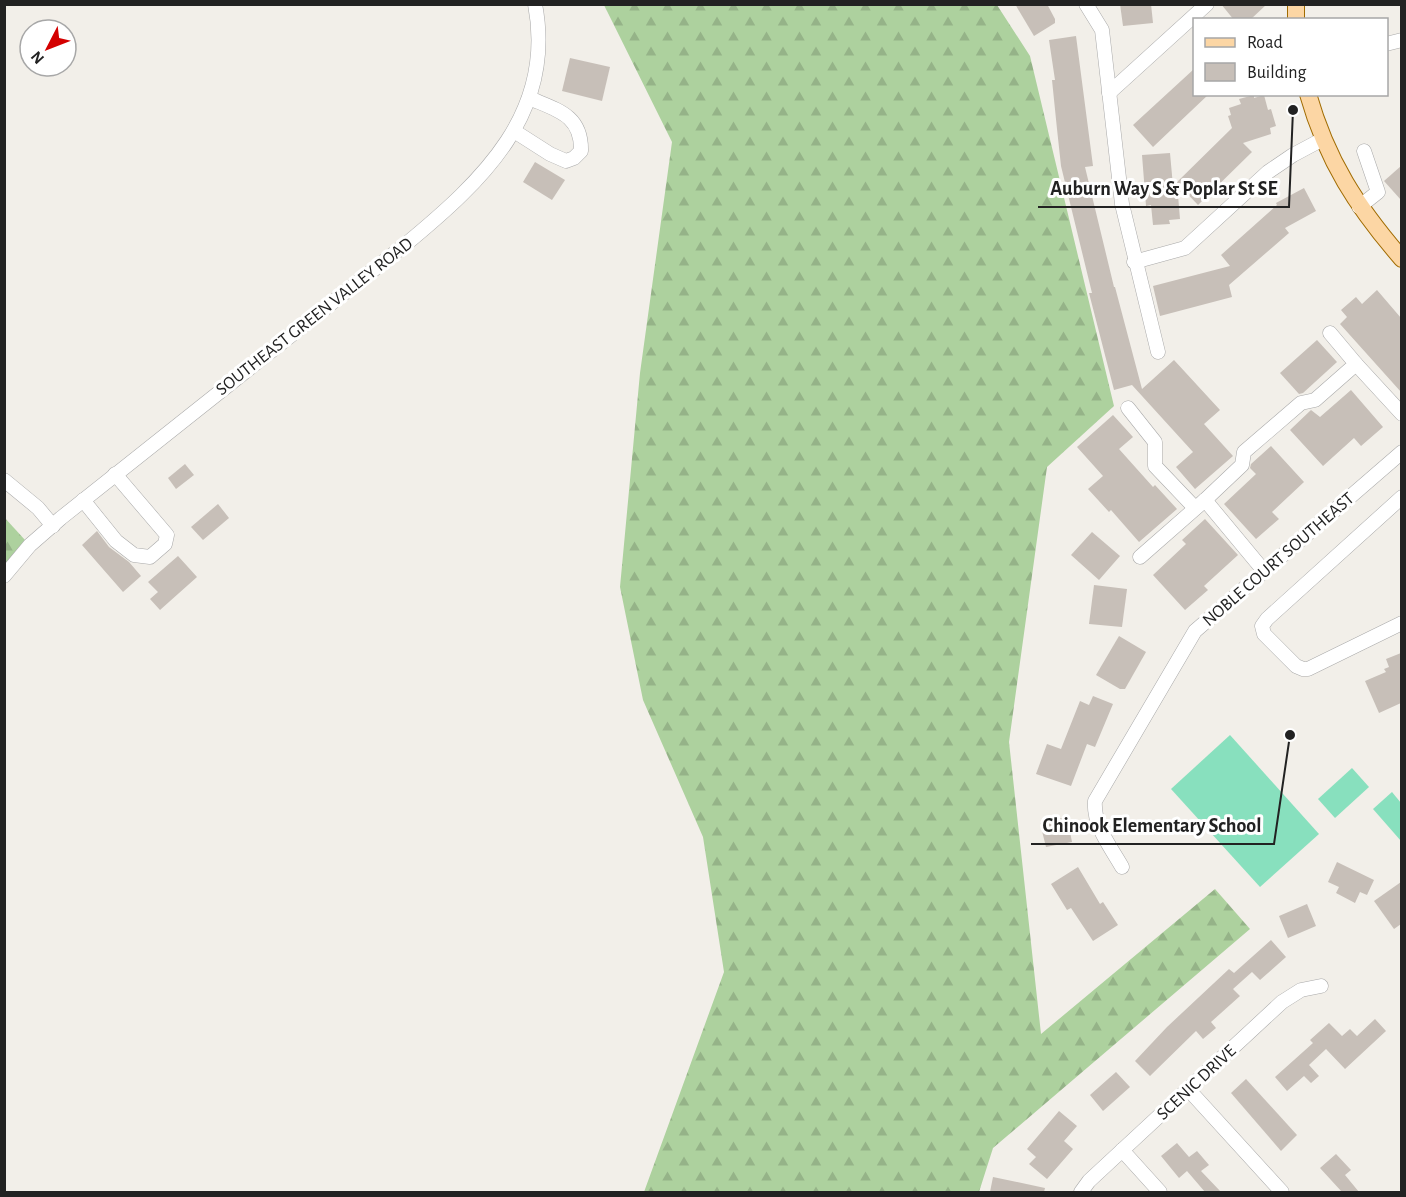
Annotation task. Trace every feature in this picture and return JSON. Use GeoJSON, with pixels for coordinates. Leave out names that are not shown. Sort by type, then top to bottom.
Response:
{"type":"FeatureCollection","features":[{"type":"Feature","properties":{"kind":"main road"},"geometry":{"type":"LineString","coordinates":[[1309,96],[1323,140],[1359,207],[1401,259]]}},
{"type":"Feature","properties":{"kind":"street","name":"SOUTHEAST GREEN VALLEY ROAD"},"geometry":{"type":"LineString","coordinates":[[4,576],[30,545],[83,500],[441,215],[479,179],[503,150],[529,98],[535,76],[538,49],[538,21],[535,4]]}},
{"type":"Feature","properties":{"kind":"street"},"geometry":{"type":"LineString","coordinates":[[1086,4],[1102,30],[1122,204],[1134,262],[1158,352]]}},
{"type":"Feature","properties":{"kind":"street"},"geometry":{"type":"LineString","coordinates":[[1109,93],[1207,4]]}},
{"type":"Feature","properties":{"kind":"street"},"geometry":{"type":"LineString","coordinates":[[514,132],[566,161],[574,159],[581,151],[582,139],[576,124],[565,114],[529,98]]}},
{"type":"Feature","properties":{"kind":"street"},"geometry":{"type":"LineString","coordinates":[[1134,262],[1185,248],[1268,172],[1293,155],[1323,140]]}},
{"type":"Feature","properties":{"kind":"street"},"geometry":{"type":"LineString","coordinates":[[1359,207],[1378,192],[1364,151]]}},
{"type":"Feature","properties":{"kind":"street"},"geometry":{"type":"LineString","coordinates":[[1330,333],[1401,414]]}},
{"type":"Feature","properties":{"kind":"street"},"geometry":{"type":"LineString","coordinates":[[1140,557],[1242,465],[1244,452],[1301,403],[1314,400],[1356,364]]}},
{"type":"Feature","properties":{"kind":"street"},"geometry":{"type":"LineString","coordinates":[[1128,408],[1155,442],[1155,466],[1200,504],[1264,571]]}},
{"type":"Feature","properties":{"kind":"street","name":"NOBLE COURT SOUTHEAST"},"geometry":{"type":"LineString","coordinates":[[1122,867],[1098,825],[1094,811],[1095,801],[1195,631],[1401,453]]}},
{"type":"Feature","properties":{"kind":"street"},"geometry":{"type":"LineString","coordinates":[[83,500],[116,541],[134,555],[150,557],[165,544],[167,535],[115,474]]}},
{"type":"Feature","properties":{"kind":"street"},"geometry":{"type":"LineString","coordinates":[[4,480],[38,508],[53,526]]}},
{"type":"Feature","properties":{"kind":"street"},"geometry":{"type":"LineString","coordinates":[[1401,498],[1267,619],[1263,626],[1264,634],[1296,666],[1308,669],[1401,623]]}},
{"type":"Feature","properties":{"kind":"street","name":"SCENIC DRIVE"},"geometry":{"type":"LineString","coordinates":[[1081,1192],[1089,1181],[1282,1002],[1301,990],[1321,986]]}},
{"type":"Feature","properties":{"kind":"street"},"geometry":{"type":"LineString","coordinates":[[1188,1089],[1282,1192]]}},
{"type":"Feature","properties":{"kind":"street"},"geometry":{"type":"LineString","coordinates":[[1122,1150],[1160,1192]]}},
{"type":"Feature","properties":{"kind":"green space"},"geometry":{"type":"Polygon","coordinates":[[[604,5],[997,5],[1030,56],[1114,406],[1047,467],[1009,742],[1041,1034],[1215,889],[1250,929],[993,1148],[979,1192],[644,1192],[724,972],[703,837],[643,700],[620,587],[640,373],[672,142],[604,5]]]}},
{"type":"Feature","properties":{"kind":"green space"},"geometry":{"type":"Polygon","coordinates":[[[4,517],[25,540],[5,564],[4,564],[4,517]]]}},
{"type":"Feature","properties":{"kind":"green space"},"geometry":{"type":"Polygon","coordinates":[[[1230,735],[1319,834],[1260,887],[1171,789],[1230,735]]]}},
{"type":"Feature","properties":{"kind":"green space"},"geometry":{"type":"Polygon","coordinates":[[[1352,768],[1369,787],[1335,818],[1318,799],[1352,768]]]}},
{"type":"Feature","properties":{"kind":"green space"},"geometry":{"type":"Polygon","coordinates":[[[1392,792],[1401,803],[1401,841],[1373,809],[1392,792]]]}},
{"type":"Feature","properties":{"kind":"building"},"geometry":{"type":"Polygon","coordinates":[[[1015,4],[1047,4],[1055,23],[1034,36],[1015,4]]]}},
{"type":"Feature","properties":{"kind":"building"},"geometry":{"type":"Polygon","coordinates":[[[1120,4],[1151,4],[1153,23],[1123,26],[1120,4]]]}},
{"type":"Feature","properties":{"kind":"building"},"geometry":{"type":"Polygon","coordinates":[[[1221,4],[1267,4],[1252,18],[1232,18],[1221,4]]]}},
{"type":"Feature","properties":{"kind":"building"},"geometry":{"type":"Polygon","coordinates":[[[1076,36],[1093,166],[1085,167],[1142,389],[1174,360],[1220,410],[1204,424],[1233,456],[1195,489],[1176,467],[1193,452],[1132,385],[1114,390],[1089,293],[1092,293],[1061,166],[1057,129],[1052,80],[1055,80],[1049,40],[1076,36]]]}},
{"type":"Feature","properties":{"kind":"building"},"geometry":{"type":"Polygon","coordinates":[[[570,58],[610,67],[602,101],[562,91],[570,58]]]}},
{"type":"Feature","properties":{"kind":"building"},"geometry":{"type":"Polygon","coordinates":[[[1193,70],[1193,96],[1207,96],[1153,147],[1133,125],[1193,70]]]}},
{"type":"Feature","properties":{"kind":"building"},"geometry":{"type":"Polygon","coordinates":[[[1264,96],[1276,126],[1270,128],[1271,134],[1243,143],[1252,152],[1198,205],[1177,183],[1180,219],[1169,220],[1170,224],[1153,225],[1151,205],[1146,206],[1142,155],[1170,153],[1173,186],[1232,128],[1228,116],[1231,115],[1229,108],[1241,104],[1239,99],[1264,96]]]}},
{"type":"Feature","properties":{"kind":"building"},"geometry":{"type":"Polygon","coordinates":[[[535,162],[565,180],[552,200],[523,182],[535,162]]]}},
{"type":"Feature","properties":{"kind":"building"},"geometry":{"type":"Polygon","coordinates":[[[1401,166],[1401,200],[1384,181],[1401,166]]]}},
{"type":"Feature","properties":{"kind":"building"},"geometry":{"type":"Polygon","coordinates":[[[1304,188],[1316,211],[1285,228],[1289,233],[1229,285],[1232,297],[1160,316],[1153,286],[1230,266],[1221,255],[1277,205],[1276,203],[1304,188]]]}},
{"type":"Feature","properties":{"kind":"building"},"geometry":{"type":"Polygon","coordinates":[[[1377,290],[1401,318],[1401,392],[1340,324],[1347,317],[1341,310],[1356,297],[1362,304],[1377,290]]]}},
{"type":"Feature","properties":{"kind":"building"},"geometry":{"type":"Polygon","coordinates":[[[1317,340],[1337,362],[1303,393],[1299,394],[1280,373],[1317,340]]]}},
{"type":"Feature","properties":{"kind":"building"},"geometry":{"type":"Polygon","coordinates":[[[1351,390],[1383,427],[1361,446],[1354,438],[1323,466],[1290,430],[1311,410],[1320,417],[1351,390]]]}},
{"type":"Feature","properties":{"kind":"building"},"geometry":{"type":"Polygon","coordinates":[[[1113,415],[1133,437],[1119,449],[1153,487],[1155,485],[1177,509],[1139,542],[1111,510],[1109,512],[1088,489],[1103,476],[1077,447],[1113,415]]]}},
{"type":"Feature","properties":{"kind":"building"},"geometry":{"type":"Polygon","coordinates":[[[1271,446],[1304,482],[1272,512],[1279,519],[1256,539],[1224,504],[1256,474],[1250,468],[1251,464],[1271,446]]]}},
{"type":"Feature","properties":{"kind":"building"},"geometry":{"type":"Polygon","coordinates":[[[185,464],[194,475],[176,489],[168,478],[185,464]]]}},
{"type":"Feature","properties":{"kind":"building"},"geometry":{"type":"Polygon","coordinates":[[[218,504],[229,518],[203,540],[191,527],[218,504]]]}},
{"type":"Feature","properties":{"kind":"building"},"geometry":{"type":"Polygon","coordinates":[[[1205,519],[1238,555],[1204,586],[1208,590],[1185,610],[1153,575],[1186,544],[1182,540],[1205,519]]]}},
{"type":"Feature","properties":{"kind":"building"},"geometry":{"type":"Polygon","coordinates":[[[97,531],[109,547],[129,562],[141,576],[123,592],[82,545],[97,531]]]}},
{"type":"Feature","properties":{"kind":"building"},"geometry":{"type":"Polygon","coordinates":[[[1092,532],[1120,556],[1099,580],[1071,555],[1092,532]]]}},
{"type":"Feature","properties":{"kind":"building"},"geometry":{"type":"Polygon","coordinates":[[[178,556],[197,577],[160,610],[150,599],[158,592],[148,582],[178,556]]]}},
{"type":"Feature","properties":{"kind":"building"},"geometry":{"type":"Polygon","coordinates":[[[1094,585],[1127,589],[1122,627],[1089,624],[1094,585]]]}},
{"type":"Feature","properties":{"kind":"building"},"geometry":{"type":"Polygon","coordinates":[[[1119,636],[1146,652],[1125,689],[1120,689],[1096,675],[1119,636]]]}},
{"type":"Feature","properties":{"kind":"building"},"geometry":{"type":"Polygon","coordinates":[[[1401,653],[1401,703],[1379,713],[1365,681],[1386,672],[1384,669],[1389,667],[1386,659],[1401,653]]]}},
{"type":"Feature","properties":{"kind":"building"},"geometry":{"type":"Polygon","coordinates":[[[1093,696],[1113,704],[1095,747],[1087,744],[1071,786],[1036,774],[1047,744],[1061,749],[1080,701],[1089,705],[1093,696]]]}},
{"type":"Feature","properties":{"kind":"building"},"geometry":{"type":"Polygon","coordinates":[[[1067,817],[1072,842],[1046,847],[1040,823],[1067,817]]]}},
{"type":"Feature","properties":{"kind":"building"},"geometry":{"type":"Polygon","coordinates":[[[1337,862],[1374,880],[1367,895],[1360,892],[1355,903],[1336,893],[1339,887],[1328,882],[1337,862]]]}},
{"type":"Feature","properties":{"kind":"building"},"geometry":{"type":"Polygon","coordinates":[[[1078,867],[1100,904],[1103,902],[1118,925],[1093,941],[1071,908],[1067,910],[1051,884],[1078,867]]]}},
{"type":"Feature","properties":{"kind":"building"},"geometry":{"type":"Polygon","coordinates":[[[1401,882],[1401,924],[1394,929],[1374,901],[1401,882]]]}},
{"type":"Feature","properties":{"kind":"building"},"geometry":{"type":"Polygon","coordinates":[[[1307,904],[1316,926],[1288,938],[1279,916],[1307,904]]]}},
{"type":"Feature","properties":{"kind":"building"},"geometry":{"type":"Polygon","coordinates":[[[1271,940],[1286,957],[1260,980],[1252,972],[1233,989],[1240,996],[1211,1022],[1216,1028],[1203,1039],[1196,1031],[1150,1076],[1135,1061],[1167,1027],[1229,969],[1234,973],[1271,940]]]}},
{"type":"Feature","properties":{"kind":"building"},"geometry":{"type":"Polygon","coordinates":[[[1375,1019],[1386,1031],[1345,1069],[1326,1049],[1309,1065],[1319,1076],[1311,1083],[1304,1076],[1287,1091],[1275,1077],[1313,1043],[1310,1040],[1329,1023],[1342,1036],[1350,1029],[1357,1036],[1375,1019]]]}},
{"type":"Feature","properties":{"kind":"building"},"geometry":{"type":"Polygon","coordinates":[[[1116,1072],[1130,1087],[1103,1111],[1090,1095],[1116,1072]]]}},
{"type":"Feature","properties":{"kind":"building"},"geometry":{"type":"Polygon","coordinates":[[[1246,1079],[1297,1135],[1281,1151],[1231,1093],[1246,1079]]]}},
{"type":"Feature","properties":{"kind":"building"},"geometry":{"type":"Polygon","coordinates":[[[1059,1111],[1077,1126],[1064,1141],[1073,1149],[1047,1179],[1029,1164],[1036,1157],[1027,1149],[1059,1111]]]}},
{"type":"Feature","properties":{"kind":"building"},"geometry":{"type":"Polygon","coordinates":[[[1177,1143],[1189,1157],[1197,1151],[1209,1165],[1201,1171],[1221,1192],[1205,1192],[1187,1171],[1179,1178],[1161,1156],[1177,1143]]]}},
{"type":"Feature","properties":{"kind":"building"},"geometry":{"type":"Polygon","coordinates":[[[1336,1154],[1351,1170],[1345,1175],[1359,1192],[1342,1192],[1320,1168],[1336,1154]]]}},
{"type":"Feature","properties":{"kind":"building"},"geometry":{"type":"Polygon","coordinates":[[[993,1177],[1045,1188],[1044,1192],[990,1192],[993,1177]]]}},
{"type":"Feature","properties":{"kind":"place","name":"Auburn Way S & Poplar St SE"},"geometry":{"type":"Point","coordinates":[1293,110]}},
{"type":"Feature","properties":{"kind":"place","name":"Chinook Elementary School"},"geometry":{"type":"Point","coordinates":[1290,735]}}]}
